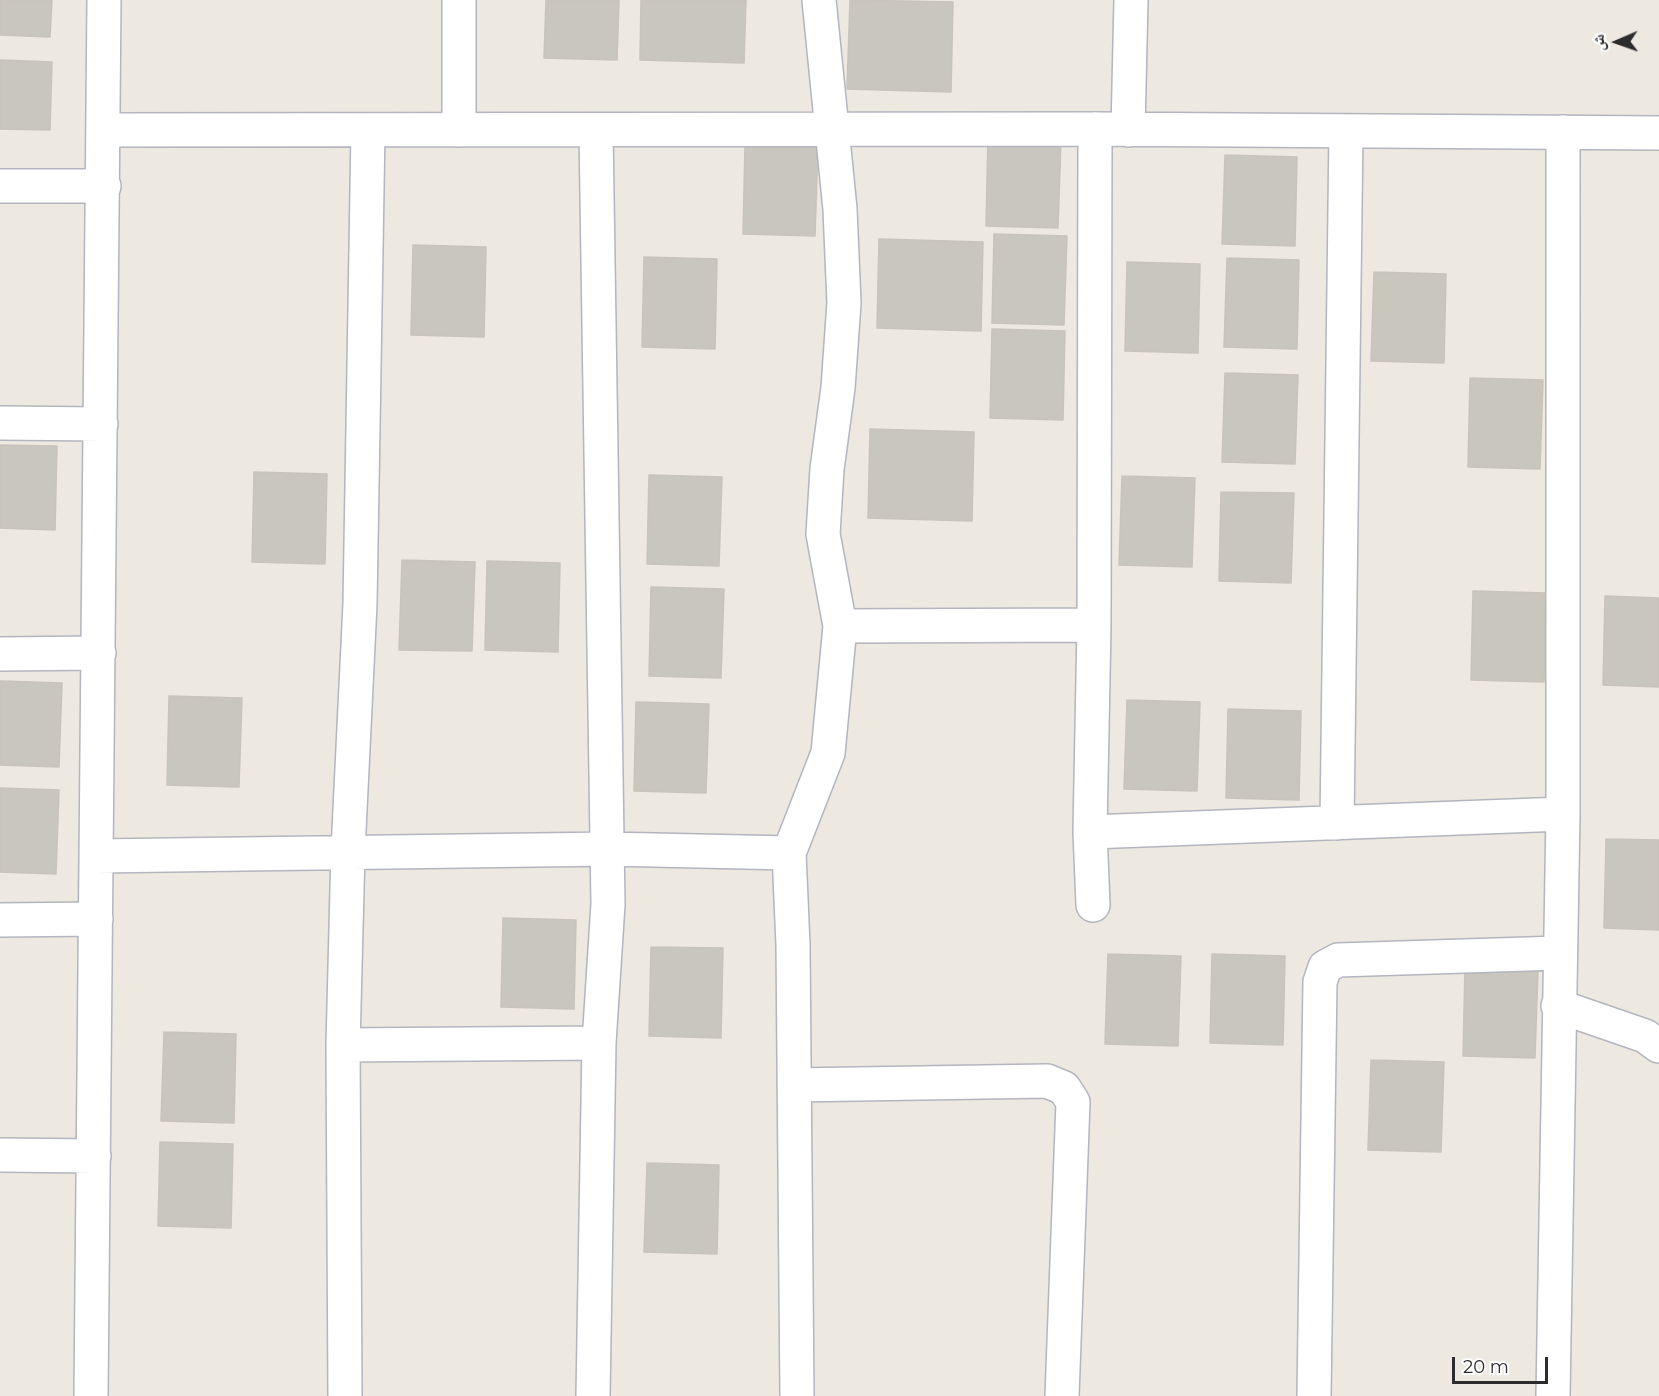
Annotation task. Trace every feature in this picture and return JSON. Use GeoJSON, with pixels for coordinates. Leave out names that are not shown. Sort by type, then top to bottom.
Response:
{"type":"FeatureCollection","features":[{"type":"Feature","properties":{"kind":"street"},"geometry":{"type":"LineString","coordinates":[[91,1396],[104,0]]}},
{"type":"Feature","properties":{"kind":"street"},"geometry":{"type":"LineString","coordinates":[[459,0],[459,129]]}},
{"type":"Feature","properties":{"kind":"street"},"geometry":{"type":"LineString","coordinates":[[798,1396],[789,853],[828,753],[840,626],[823,534],[827,469],[838,388],[844,303],[840,209],[819,0]]}},
{"type":"Feature","properties":{"kind":"street"},"geometry":{"type":"LineString","coordinates":[[1128,130],[1131,0]]}},
{"type":"Feature","properties":{"kind":"street"},"geometry":{"type":"LineString","coordinates":[[103,130],[1095,129],[1659,133]]}},
{"type":"Feature","properties":{"kind":"street"},"geometry":{"type":"LineString","coordinates":[[1093,905],[1089,832],[1094,625],[1095,129]]}},
{"type":"Feature","properties":{"kind":"street"},"geometry":{"type":"LineString","coordinates":[[345,1396],[343,1045],[348,851],[360,604],[368,130]]}},
{"type":"Feature","properties":{"kind":"street"},"geometry":{"type":"LineString","coordinates":[[593,1396],[599,1043],[608,904],[596,131]]}},
{"type":"Feature","properties":{"kind":"street"},"geometry":{"type":"LineString","coordinates":[[1337,823],[1346,131]]}},
{"type":"Feature","properties":{"kind":"street"},"geometry":{"type":"LineString","coordinates":[[1552,1396],[1563,814],[1563,132]]}},
{"type":"Feature","properties":{"kind":"street"},"geometry":{"type":"LineString","coordinates":[[0,186],[104,186]]}},
{"type":"Feature","properties":{"kind":"street"},"geometry":{"type":"LineString","coordinates":[[0,423],[101,424]]}},
{"type":"Feature","properties":{"kind":"street"},"geometry":{"type":"LineString","coordinates":[[840,626],[1094,625]]}},
{"type":"Feature","properties":{"kind":"street"},"geometry":{"type":"LineString","coordinates":[[0,654],[99,653]]}},
{"type":"Feature","properties":{"kind":"street"},"geometry":{"type":"LineString","coordinates":[[1089,832],[1563,814]]}},
{"type":"Feature","properties":{"kind":"street"},"geometry":{"type":"LineString","coordinates":[[97,856],[608,849],[789,853]]}},
{"type":"Feature","properties":{"kind":"street"},"geometry":{"type":"LineString","coordinates":[[0,920],[96,919]]}},
{"type":"Feature","properties":{"kind":"street"},"geometry":{"type":"LineString","coordinates":[[1314,1396],[1320,982],[1325,967],[1338,960],[1559,953]]}},
{"type":"Feature","properties":{"kind":"street"},"geometry":{"type":"LineString","coordinates":[[1558,1006],[1645,1036],[1659,1046]]}},
{"type":"Feature","properties":{"kind":"street"},"geometry":{"type":"LineString","coordinates":[[343,1045],[599,1043]]}},
{"type":"Feature","properties":{"kind":"street"},"geometry":{"type":"LineString","coordinates":[[794,1085],[1047,1081],[1065,1088],[1073,1102],[1062,1396]]}},
{"type":"Feature","properties":{"kind":"street"},"geometry":{"type":"LineString","coordinates":[[0,1155],[94,1156]]}},
{"type":"Feature","properties":{"kind":"building"},"geometry":{"type":"Polygon","coordinates":[[[0,0],[52,0],[50,37],[0,35],[0,0]]]}},
{"type":"Feature","properties":{"kind":"building"},"geometry":{"type":"Polygon","coordinates":[[[546,0],[619,0],[617,60],[544,58],[546,0]]]}},
{"type":"Feature","properties":{"kind":"building"},"geometry":{"type":"Polygon","coordinates":[[[641,0],[746,0],[744,63],[640,60],[641,0]]]}},
{"type":"Feature","properties":{"kind":"building"},"geometry":{"type":"Polygon","coordinates":[[[850,0],[953,2],[951,92],[847,89],[850,0]]]}},
{"type":"Feature","properties":{"kind":"building"},"geometry":{"type":"Polygon","coordinates":[[[0,60],[52,62],[50,130],[0,129],[0,60]]]}},
{"type":"Feature","properties":{"kind":"building"},"geometry":{"type":"Polygon","coordinates":[[[988,137],[1061,139],[1058,228],[986,226],[988,137]]]}},
{"type":"Feature","properties":{"kind":"building"},"geometry":{"type":"Polygon","coordinates":[[[745,145],[818,147],[815,236],[743,234],[745,145]]]}},
{"type":"Feature","properties":{"kind":"building"},"geometry":{"type":"Polygon","coordinates":[[[1225,155],[1297,157],[1295,246],[1222,244],[1225,155]]]}},
{"type":"Feature","properties":{"kind":"building"},"geometry":{"type":"Polygon","coordinates":[[[994,234],[1067,236],[1064,325],[992,323],[994,234]]]}},
{"type":"Feature","properties":{"kind":"building"},"geometry":{"type":"Polygon","coordinates":[[[879,239],[983,242],[981,331],[877,328],[879,239]]]}},
{"type":"Feature","properties":{"kind":"building"},"geometry":{"type":"Polygon","coordinates":[[[413,245],[486,247],[484,337],[411,335],[413,245]]]}},
{"type":"Feature","properties":{"kind":"building"},"geometry":{"type":"Polygon","coordinates":[[[644,257],[717,259],[715,349],[642,347],[644,257]]]}},
{"type":"Feature","properties":{"kind":"building"},"geometry":{"type":"Polygon","coordinates":[[[1227,258],[1299,260],[1297,349],[1224,347],[1227,258]]]}},
{"type":"Feature","properties":{"kind":"building"},"geometry":{"type":"Polygon","coordinates":[[[1127,262],[1200,264],[1198,353],[1125,351],[1127,262]]]}},
{"type":"Feature","properties":{"kind":"building"},"geometry":{"type":"Polygon","coordinates":[[[1374,272],[1446,274],[1444,363],[1371,361],[1374,272]]]}},
{"type":"Feature","properties":{"kind":"building"},"geometry":{"type":"Polygon","coordinates":[[[992,329],[1065,331],[1063,420],[990,418],[992,329]]]}},
{"type":"Feature","properties":{"kind":"building"},"geometry":{"type":"Polygon","coordinates":[[[1225,373],[1298,375],[1295,464],[1222,462],[1225,373]]]}},
{"type":"Feature","properties":{"kind":"building"},"geometry":{"type":"Polygon","coordinates":[[[1470,378],[1543,380],[1540,469],[1468,467],[1470,378]]]}},
{"type":"Feature","properties":{"kind":"building"},"geometry":{"type":"Polygon","coordinates":[[[870,429],[974,432],[972,521],[868,518],[870,429]]]}},
{"type":"Feature","properties":{"kind":"building"},"geometry":{"type":"Polygon","coordinates":[[[0,445],[57,446],[55,530],[0,528],[0,445]]]}},
{"type":"Feature","properties":{"kind":"building"},"geometry":{"type":"Polygon","coordinates":[[[254,472],[327,474],[325,564],[252,562],[254,472]]]}},
{"type":"Feature","properties":{"kind":"building"},"geometry":{"type":"Polygon","coordinates":[[[649,475],[722,477],[719,566],[647,564],[649,475]]]}},
{"type":"Feature","properties":{"kind":"building"},"geometry":{"type":"Polygon","coordinates":[[[1122,476],[1195,478],[1192,567],[1119,565],[1122,476]]]}},
{"type":"Feature","properties":{"kind":"building"},"geometry":{"type":"Polygon","coordinates":[[[1221,492],[1294,493],[1291,583],[1219,581],[1221,492]]]}},
{"type":"Feature","properties":{"kind":"building"},"geometry":{"type":"Polygon","coordinates":[[[402,560],[475,562],[472,651],[399,650],[402,560]]]}},
{"type":"Feature","properties":{"kind":"building"},"geometry":{"type":"Polygon","coordinates":[[[487,561],[560,563],[558,652],[485,650],[487,561]]]}},
{"type":"Feature","properties":{"kind":"building"},"geometry":{"type":"Polygon","coordinates":[[[651,587],[724,589],[721,678],[649,676],[651,587]]]}},
{"type":"Feature","properties":{"kind":"building"},"geometry":{"type":"Polygon","coordinates":[[[1473,591],[1546,593],[1544,682],[1471,680],[1473,591]]]}},
{"type":"Feature","properties":{"kind":"building"},"geometry":{"type":"Polygon","coordinates":[[[1605,596],[1659,598],[1659,687],[1603,685],[1605,596]]]}},
{"type":"Feature","properties":{"kind":"building"},"geometry":{"type":"Polygon","coordinates":[[[0,681],[62,683],[59,767],[0,765],[0,681]]]}},
{"type":"Feature","properties":{"kind":"building"},"geometry":{"type":"Polygon","coordinates":[[[169,696],[242,698],[239,787],[167,785],[169,696]]]}},
{"type":"Feature","properties":{"kind":"building"},"geometry":{"type":"Polygon","coordinates":[[[1127,700],[1200,702],[1197,791],[1124,789],[1127,700]]]}},
{"type":"Feature","properties":{"kind":"building"},"geometry":{"type":"Polygon","coordinates":[[[636,702],[709,704],[706,793],[634,791],[636,702]]]}},
{"type":"Feature","properties":{"kind":"building"},"geometry":{"type":"Polygon","coordinates":[[[1228,709],[1301,711],[1299,800],[1226,798],[1228,709]]]}},
{"type":"Feature","properties":{"kind":"building"},"geometry":{"type":"Polygon","coordinates":[[[0,788],[59,790],[56,874],[0,872],[0,788]]]}},
{"type":"Feature","properties":{"kind":"building"},"geometry":{"type":"Polygon","coordinates":[[[1606,839],[1659,840],[1659,930],[1604,928],[1606,839]]]}},
{"type":"Feature","properties":{"kind":"building"},"geometry":{"type":"Polygon","coordinates":[[[503,918],[576,920],[574,1009],[501,1007],[503,918]]]}},
{"type":"Feature","properties":{"kind":"building"},"geometry":{"type":"Polygon","coordinates":[[[651,947],[723,948],[721,1038],[649,1036],[651,947]]]}},
{"type":"Feature","properties":{"kind":"building"},"geometry":{"type":"Polygon","coordinates":[[[1108,954],[1181,956],[1178,1046],[1105,1044],[1108,954]]]}},
{"type":"Feature","properties":{"kind":"building"},"geometry":{"type":"Polygon","coordinates":[[[1212,954],[1285,956],[1283,1045],[1210,1043],[1212,954]]]}},
{"type":"Feature","properties":{"kind":"building"},"geometry":{"type":"Polygon","coordinates":[[[1465,967],[1538,969],[1535,1058],[1463,1056],[1465,967]]]}},
{"type":"Feature","properties":{"kind":"building"},"geometry":{"type":"Polygon","coordinates":[[[164,1032],[236,1034],[234,1123],[161,1121],[164,1032]]]}},
{"type":"Feature","properties":{"kind":"building"},"geometry":{"type":"Polygon","coordinates":[[[1371,1060],[1444,1062],[1441,1152],[1368,1150],[1371,1060]]]}},
{"type":"Feature","properties":{"kind":"building"},"geometry":{"type":"Polygon","coordinates":[[[160,1142],[233,1144],[231,1228],[158,1226],[160,1142]]]}},
{"type":"Feature","properties":{"kind":"building"},"geometry":{"type":"Polygon","coordinates":[[[647,1163],[719,1165],[717,1254],[644,1252],[647,1163]]]}}]}
